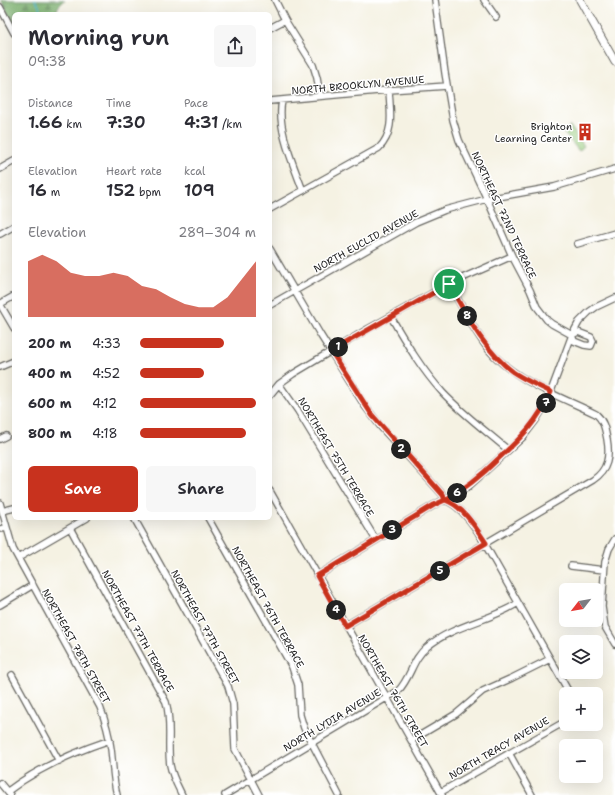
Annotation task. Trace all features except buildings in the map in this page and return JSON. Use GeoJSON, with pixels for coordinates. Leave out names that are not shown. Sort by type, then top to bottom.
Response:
{"type":"FeatureCollection","features":[{"type":"Feature","properties":{"kind":"main road"},"geometry":{"type":"LineString","coordinates":[[580,0],[615,62]]}},
{"type":"Feature","properties":{"kind":"street"},"geometry":{"type":"LineString","coordinates":[[275,0],[285,20],[313,65],[320,96]]}},
{"type":"Feature","properties":{"kind":"street","name":"NORTHEAST 72ND TERRACE"},"geometry":{"type":"LineString","coordinates":[[435,0],[447,86],[453,120],[459,140],[512,256],[542,313],[552,324],[572,335]]}},
{"type":"Feature","properties":{"kind":"street"},"geometry":{"type":"LineString","coordinates":[[484,0],[496,17]]}},
{"type":"Feature","properties":{"kind":"street"},"geometry":{"type":"LineString","coordinates":[[0,7],[12,29]]}},
{"type":"Feature","properties":{"kind":"street"},"geometry":{"type":"LineString","coordinates":[[272,27],[285,20]]}},
{"type":"Feature","properties":{"kind":"street","name":"NORTH BROOKLYN AVENUE"},"geometry":{"type":"LineString","coordinates":[[272,101],[447,86]]}},
{"type":"Feature","properties":{"kind":"street"},"geometry":{"type":"LineString","coordinates":[[272,207],[382,146],[389,135],[390,129],[389,90]]}},
{"type":"Feature","properties":{"kind":"street"},"geometry":{"type":"LineString","coordinates":[[282,101],[281,118],[284,137],[303,191]]}},
{"type":"Feature","properties":{"kind":"street"},"geometry":{"type":"LineString","coordinates":[[0,169],[12,162]]}},
{"type":"Feature","properties":{"kind":"street","name":"NORTH EUCLID AVENUE"},"geometry":{"type":"LineString","coordinates":[[272,304],[416,222],[445,210],[487,199],[554,187],[615,169]]}},
{"type":"Feature","properties":{"kind":"street"},"geometry":{"type":"LineString","coordinates":[[0,234],[12,227]]}},
{"type":"Feature","properties":{"kind":"street"},"geometry":{"type":"LineString","coordinates":[[577,244],[615,233]]}},
{"type":"Feature","properties":{"kind":"street"},"geometry":{"type":"LineString","coordinates":[[272,252],[294,291],[372,415],[443,495],[445,500],[459,509],[472,523],[486,543],[566,687]]}},
{"type":"Feature","properties":{"kind":"street"},"geometry":{"type":"LineString","coordinates":[[272,393],[279,384],[293,374],[331,351],[449,284],[512,256]]}},
{"type":"Feature","properties":{"kind":"street"},"geometry":{"type":"LineString","coordinates":[[345,626],[593,480],[602,472],[607,462],[609,452],[605,428],[600,418],[596,414],[522,378],[504,365],[493,354],[474,328],[449,284]]}},
{"type":"Feature","properties":{"kind":"street"},"geometry":{"type":"LineString","coordinates":[[12,297],[0,304],[12,325]]}},
{"type":"Feature","properties":{"kind":"street"},"geometry":{"type":"LineString","coordinates":[[317,576],[434,505],[469,486],[522,437],[536,420],[551,392],[572,335],[579,322],[596,307],[615,298]]}},
{"type":"Feature","properties":{"kind":"street"},"geometry":{"type":"LineString","coordinates":[[391,317],[412,352],[434,382],[454,404],[508,450]]}},
{"type":"Feature","properties":{"kind":"street"},"geometry":{"type":"LineString","coordinates":[[0,367],[12,362]]}},
{"type":"Feature","properties":{"kind":"street","name":"NORTHEAST 75TH TERRACE"},"geometry":{"type":"LineString","coordinates":[[279,384],[298,411],[376,540]]}},
{"type":"Feature","properties":{"kind":"street"},"geometry":{"type":"LineString","coordinates":[[0,439],[6,436]]}},
{"type":"Feature","properties":{"kind":"street","name":"NORTHEAST 76TH STREET"},"geometry":{"type":"LineString","coordinates":[[272,495],[345,626],[442,794]]}},
{"type":"Feature","properties":{"kind":"street","name":"NORTHEAST 78TH STREET"},"geometry":{"type":"LineString","coordinates":[[0,503],[10,542],[98,702],[105,719],[110,740],[113,778],[117,795]]}},
{"type":"Feature","properties":{"kind":"street"},"geometry":{"type":"LineString","coordinates":[[2,511],[12,508]]}},
{"type":"Feature","properties":{"kind":"street"},"geometry":{"type":"LineString","coordinates":[[18,558],[84,520]]}},
{"type":"Feature","properties":{"kind":"street","name":"NORTHEAST 77TH STREET"},"geometry":{"type":"LineString","coordinates":[[135,520],[228,686],[233,704],[235,749],[259,795]]}},
{"type":"Feature","properties":{"kind":"street","name":"NORTHEAST 76TH TERRACE"},"geometry":{"type":"LineString","coordinates":[[209,520],[292,667],[298,685],[302,722],[311,744],[339,795]]}},
{"type":"Feature","properties":{"kind":"street"},"geometry":{"type":"LineString","coordinates":[[0,529],[7,528]]}},
{"type":"Feature","properties":{"kind":"street","name":"NORTHEAST 77TH TERRACE"},"geometry":{"type":"LineString","coordinates":[[70,528],[166,702],[169,715],[170,766],[182,795]]}},
{"type":"Feature","properties":{"kind":"street"},"geometry":{"type":"LineString","coordinates":[[615,539],[607,556],[604,570],[602,614],[608,633],[615,644]]}},
{"type":"Feature","properties":{"kind":"street"},"geometry":{"type":"LineString","coordinates":[[571,566],[604,570]]}},
{"type":"Feature","properties":{"kind":"street"},"geometry":{"type":"LineString","coordinates":[[0,605],[33,585]]}},
{"type":"Feature","properties":{"kind":"street","name":"NORTH LYDIA AVENUE"},"geometry":{"type":"LineString","coordinates":[[225,795],[387,697],[402,686],[409,676],[417,659],[427,647],[458,630],[498,615],[518,603]]}},
{"type":"Feature","properties":{"kind":"street"},"geometry":{"type":"LineString","coordinates":[[412,740],[456,714],[483,691],[550,659]]}},
{"type":"Feature","properties":{"kind":"street"},"geometry":{"type":"LineString","coordinates":[[12,674],[59,760]]}},
{"type":"Feature","properties":{"kind":"street","name":"NORTH TRACY AVENUE"},"geometry":{"type":"LineString","coordinates":[[442,794],[508,753],[559,725]]}},
{"type":"Feature","properties":{"kind":"street"},"geometry":{"type":"LineString","coordinates":[[0,783],[9,793],[21,781],[59,760],[110,740]]}},
{"type":"Feature","properties":{"kind":"street"},"geometry":{"type":"LineString","coordinates":[[508,753],[532,795]]}},
{"type":"Feature","properties":{"kind":"green space"},"geometry":{"type":"Polygon","coordinates":[[[1,0],[65,0],[58,7],[57,12],[12,12],[12,23],[1,0]]]}},
{"type":"Feature","properties":{"kind":"green space"},"geometry":{"type":"Polygon","coordinates":[[[570,126],[584,146],[579,151],[563,132],[570,126]]]}},
{"type":"Feature","properties":{"kind":"waterway"},"geometry":{"type":"LineString","coordinates":[[35,0],[39,6],[40,12]]}},
{"type":"Feature","properties":{"kind":"place","name":"Brighton Learning Center"},"geometry":{"type":"Point","coordinates":[585,132]}},
{"type":"Feature","properties":{"kind":"route"},"geometry":{"type":"LineString","coordinates":[[449,284],[331,351],[365,406],[381,427],[443,495],[445,500],[434,505],[317,576],[345,626],[486,543],[472,523],[459,509],[445,500],[469,486],[480,477],[530,429],[542,411],[551,392],[530,383],[513,372],[489,350],[474,328],[449,284]]}}]}
